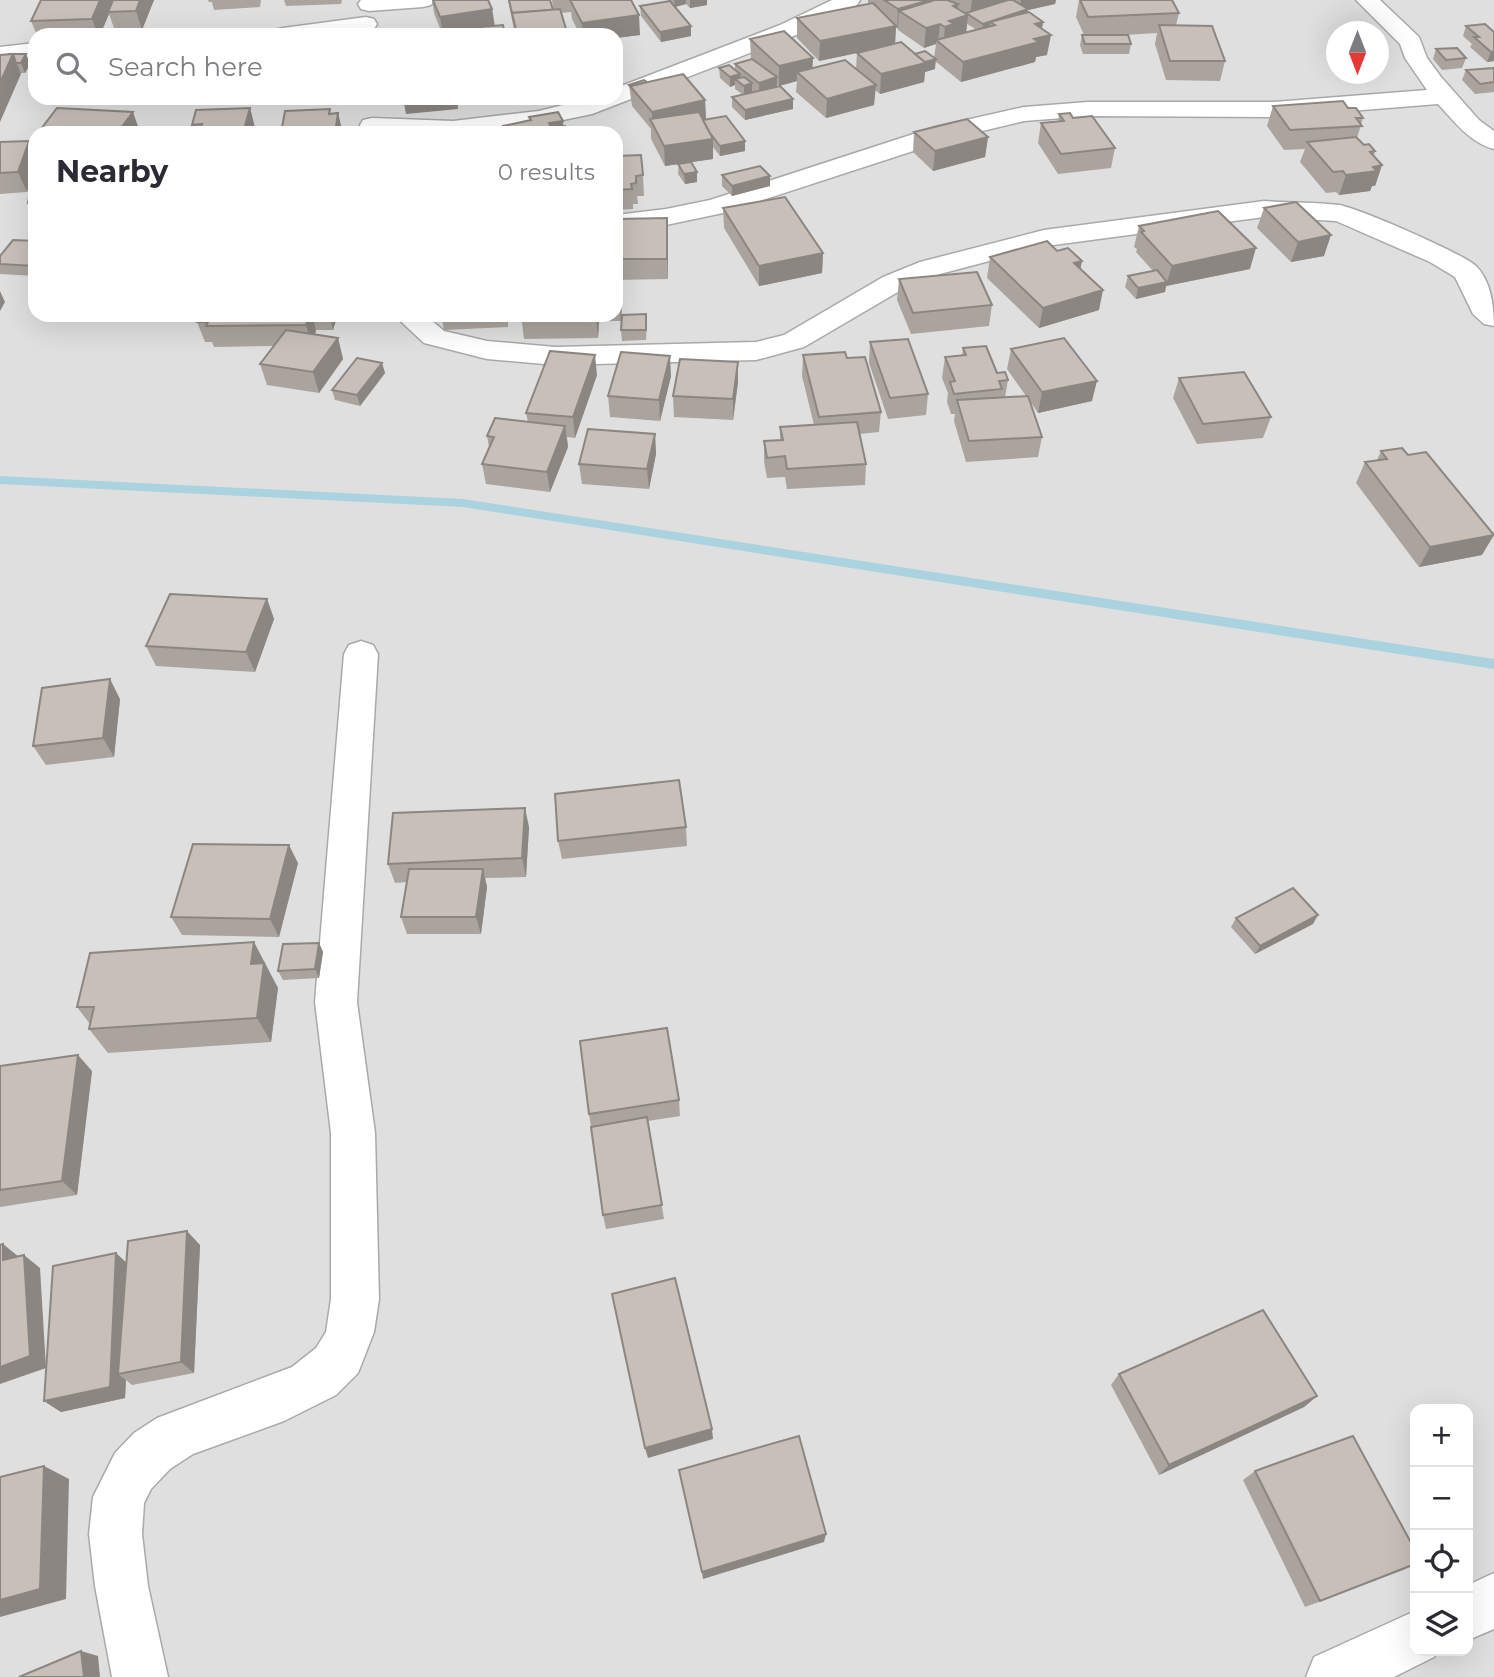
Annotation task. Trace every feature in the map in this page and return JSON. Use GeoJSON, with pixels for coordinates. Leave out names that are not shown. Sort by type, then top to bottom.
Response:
{"type":"FeatureCollection","features":[{"type":"Feature","properties":{"kind":"street"},"geometry":{"type":"LineString","coordinates":[[314,28],[423,0]]}},
{"type":"Feature","properties":{"kind":"street"},"geometry":{"type":"LineString","coordinates":[[623,94],[788,30],[849,0]]}},
{"type":"Feature","properties":{"kind":"street"},"geometry":{"type":"LineString","coordinates":[[1367,0],[1411,42],[1416,58],[1445,96],[1471,125],[1494,142]]}},
{"type":"Feature","properties":{"kind":"street"},"geometry":{"type":"LineString","coordinates":[[0,54],[28,51]]}},
{"type":"Feature","properties":{"kind":"street"},"geometry":{"type":"LineString","coordinates":[[623,223],[655,221],[755,198],[932,135],[1030,112],[1079,108],[1250,110],[1445,96]]}},
{"type":"Feature","properties":{"kind":"street"},"geometry":{"type":"LineString","coordinates":[[371,105],[373,126]]}},
{"type":"Feature","properties":{"kind":"street"},"geometry":{"type":"LineString","coordinates":[[470,126],[539,118],[594,105]]}},
{"type":"Feature","properties":{"kind":"street"},"geometry":{"type":"LineString","coordinates":[[416,322],[434,337],[500,351],[555,356],[756,351],[794,341],[893,283],[930,268],[1086,231],[1264,209],[1340,213],[1440,257],[1466,272],[1483,308],[1494,318]]}},
{"type":"Feature","properties":{"kind":"street"},"geometry":{"type":"LineString","coordinates":[[140,1677],[115,1536],[118,1499],[137,1463],[170,1436],[290,1394],[323,1375],[343,1352],[352,1326],[355,1299],[353,1133],[337,1002],[361,654]]}},
{"type":"Feature","properties":{"kind":"street"},"geometry":{"type":"LineString","coordinates":[[1473,1610],[1494,1600]]}},
{"type":"Feature","properties":{"kind":"street"},"geometry":{"type":"LineString","coordinates":[[1334,1677],[1410,1640]]}},
{"type":"Feature","properties":{"kind":"shaded area"},"geometry":{"type":"Polygon","coordinates":[[[0,0],[1494,0],[1494,1677],[0,1677],[0,0]]]}},
{"type":"Feature","properties":{"kind":"building"},"geometry":{"type":"Polygon","coordinates":[[[41,0],[100,0],[92,19],[31,21],[41,0]]]}},
{"type":"Feature","properties":{"kind":"building"},"geometry":{"type":"Polygon","coordinates":[[[113,0],[140,0],[136,11],[108,12],[113,0]]]}},
{"type":"Feature","properties":{"kind":"building"},"geometry":{"type":"Polygon","coordinates":[[[433,0],[488,0],[492,9],[440,17],[433,0]]]}},
{"type":"Feature","properties":{"kind":"building"},"geometry":{"type":"Polygon","coordinates":[[[509,0],[550,0],[553,10],[512,13],[509,0]]]}},
{"type":"Feature","properties":{"kind":"building"},"geometry":{"type":"Polygon","coordinates":[[[570,0],[631,0],[639,15],[582,23],[570,0]]]}},
{"type":"Feature","properties":{"kind":"building"},"geometry":{"type":"Polygon","coordinates":[[[884,0],[930,0],[898,9],[884,0]]]}},
{"type":"Feature","properties":{"kind":"building"},"geometry":{"type":"Polygon","coordinates":[[[935,0],[958,4],[953,6],[968,15],[949,21],[954,24],[945,27],[940,24],[926,28],[899,11],[935,0]]]}},
{"type":"Feature","properties":{"kind":"building"},"geometry":{"type":"Polygon","coordinates":[[[1008,0],[1028,9],[983,24],[966,13],[1008,0]]]}},
{"type":"Feature","properties":{"kind":"building"},"geometry":{"type":"Polygon","coordinates":[[[1080,0],[1172,0],[1179,13],[1088,17],[1080,0]]]}},
{"type":"Feature","properties":{"kind":"building"},"geometry":{"type":"Polygon","coordinates":[[[670,1],[691,26],[660,32],[640,6],[670,1]]]}},
{"type":"Feature","properties":{"kind":"building"},"geometry":{"type":"Polygon","coordinates":[[[873,3],[896,26],[820,41],[797,18],[873,3]]]}},
{"type":"Feature","properties":{"kind":"building"},"geometry":{"type":"Polygon","coordinates":[[[560,9],[566,28],[516,28],[512,13],[560,9]]]}},
{"type":"Feature","properties":{"kind":"building"},"geometry":{"type":"Polygon","coordinates":[[[1029,12],[1043,22],[1035,24],[1051,35],[1034,39],[1039,42],[963,62],[936,40],[995,25],[990,22],[1029,12]]]}},
{"type":"Feature","properties":{"kind":"building"},"geometry":{"type":"Polygon","coordinates":[[[1485,24],[1494,32],[1494,51],[1491,52],[1466,26],[1485,24]]]}},
{"type":"Feature","properties":{"kind":"building"},"geometry":{"type":"Polygon","coordinates":[[[503,25],[504,28],[469,28],[503,25]]]}},
{"type":"Feature","properties":{"kind":"building"},"geometry":{"type":"Polygon","coordinates":[[[1159,25],[1212,26],[1225,61],[1170,61],[1159,25]]]}},
{"type":"Feature","properties":{"kind":"building"},"geometry":{"type":"Polygon","coordinates":[[[784,31],[813,58],[779,66],[750,39],[784,31]]]}},
{"type":"Feature","properties":{"kind":"building"},"geometry":{"type":"Polygon","coordinates":[[[1082,35],[1128,35],[1131,44],[1085,44],[1082,35]]]}},
{"type":"Feature","properties":{"kind":"building"},"geometry":{"type":"Polygon","coordinates":[[[901,42],[926,63],[881,74],[857,53],[901,42]]]}},
{"type":"Feature","properties":{"kind":"building"},"geometry":{"type":"Polygon","coordinates":[[[1457,48],[1466,58],[1446,60],[1436,49],[1457,48]]]}},
{"type":"Feature","properties":{"kind":"building"},"geometry":{"type":"Polygon","coordinates":[[[925,51],[936,59],[925,62],[915,54],[925,51]]]}},
{"type":"Feature","properties":{"kind":"building"},"geometry":{"type":"Polygon","coordinates":[[[13,54],[26,54],[21,63],[16,63],[13,54]]]}},
{"type":"Feature","properties":{"kind":"building"},"geometry":{"type":"Polygon","coordinates":[[[13,54],[0,83],[0,55],[13,54]]]}},
{"type":"Feature","properties":{"kind":"building"},"geometry":{"type":"Polygon","coordinates":[[[752,59],[777,77],[759,83],[735,64],[752,59]]]}},
{"type":"Feature","properties":{"kind":"building"},"geometry":{"type":"Polygon","coordinates":[[[845,60],[876,85],[827,99],[797,72],[845,60]]]}},
{"type":"Feature","properties":{"kind":"building"},"geometry":{"type":"Polygon","coordinates":[[[729,65],[740,74],[730,77],[719,68],[729,65]]]}},
{"type":"Feature","properties":{"kind":"building"},"geometry":{"type":"Polygon","coordinates":[[[1494,68],[1494,82],[1480,84],[1466,70],[1494,68]]]}},
{"type":"Feature","properties":{"kind":"building"},"geometry":{"type":"Polygon","coordinates":[[[683,74],[705,100],[652,112],[630,86],[683,74]]]}},
{"type":"Feature","properties":{"kind":"building"},"geometry":{"type":"Polygon","coordinates":[[[744,77],[752,83],[744,86],[735,79],[744,77]]]}},
{"type":"Feature","properties":{"kind":"building"},"geometry":{"type":"Polygon","coordinates":[[[644,80],[647,82],[629,85],[644,80]]]}},
{"type":"Feature","properties":{"kind":"building"},"geometry":{"type":"Polygon","coordinates":[[[780,86],[793,99],[745,110],[732,97],[780,86]]]}},
{"type":"Feature","properties":{"kind":"building"},"geometry":{"type":"Polygon","coordinates":[[[1343,101],[1348,108],[1356,108],[1363,118],[1356,118],[1362,126],[1290,130],[1273,106],[1343,101]]]}},
{"type":"Feature","properties":{"kind":"building"},"geometry":{"type":"Polygon","coordinates":[[[57,108],[133,112],[122,126],[43,126],[57,108]]]}},
{"type":"Feature","properties":{"kind":"building"},"geometry":{"type":"Polygon","coordinates":[[[250,108],[245,126],[192,125],[196,110],[250,108]]]}},
{"type":"Feature","properties":{"kind":"building"},"geometry":{"type":"Polygon","coordinates":[[[330,109],[329,114],[338,113],[336,126],[282,126],[285,111],[330,109]]]}},
{"type":"Feature","properties":{"kind":"building"},"geometry":{"type":"Polygon","coordinates":[[[558,112],[563,121],[549,123],[550,126],[503,126],[531,120],[529,117],[558,112]]]}},
{"type":"Feature","properties":{"kind":"building"},"geometry":{"type":"Polygon","coordinates":[[[699,112],[713,139],[664,146],[650,119],[699,112]]]}},
{"type":"Feature","properties":{"kind":"building"},"geometry":{"type":"Polygon","coordinates":[[[1070,113],[1073,118],[1092,116],[1115,148],[1061,154],[1041,123],[1064,121],[1059,114],[1070,113]]]}},
{"type":"Feature","properties":{"kind":"building"},"geometry":{"type":"Polygon","coordinates":[[[726,116],[745,141],[720,146],[703,120],[726,116]]]}},
{"type":"Feature","properties":{"kind":"building"},"geometry":{"type":"Polygon","coordinates":[[[967,119],[988,137],[935,151],[914,132],[967,119]]]}},
{"type":"Feature","properties":{"kind":"building"},"geometry":{"type":"Polygon","coordinates":[[[1356,137],[1375,151],[1370,152],[1382,165],[1373,167],[1377,171],[1346,175],[1343,171],[1333,172],[1307,142],[1356,137]]]}},
{"type":"Feature","properties":{"kind":"building"},"geometry":{"type":"Polygon","coordinates":[[[28,141],[18,172],[0,173],[0,142],[28,141]]]}},
{"type":"Feature","properties":{"kind":"building"},"geometry":{"type":"Polygon","coordinates":[[[641,155],[643,175],[636,176],[636,183],[631,184],[632,189],[623,190],[623,156],[641,155]]]}},
{"type":"Feature","properties":{"kind":"building"},"geometry":{"type":"Polygon","coordinates":[[[691,162],[697,172],[684,174],[678,164],[691,162]]]}},
{"type":"Feature","properties":{"kind":"building"},"geometry":{"type":"Polygon","coordinates":[[[760,166],[770,176],[732,186],[722,175],[760,166]]]}},
{"type":"Feature","properties":{"kind":"building"},"geometry":{"type":"Polygon","coordinates":[[[785,197],[823,253],[759,266],[723,208],[785,197]]]}},
{"type":"Feature","properties":{"kind":"building"},"geometry":{"type":"Polygon","coordinates":[[[1296,202],[1331,235],[1298,242],[1264,208],[1296,202]]]}},
{"type":"Feature","properties":{"kind":"building"},"geometry":{"type":"Polygon","coordinates":[[[1218,211],[1256,248],[1172,266],[1141,232],[1144,231],[1139,226],[1218,211]]]}},
{"type":"Feature","properties":{"kind":"building"},"geometry":{"type":"Polygon","coordinates":[[[667,218],[667,259],[623,259],[623,219],[667,218]]]}},
{"type":"Feature","properties":{"kind":"building"},"geometry":{"type":"Polygon","coordinates":[[[13,240],[28,241],[28,266],[0,264],[0,256],[13,240]]]}},
{"type":"Feature","properties":{"kind":"building"},"geometry":{"type":"Polygon","coordinates":[[[1047,241],[1057,251],[1068,248],[1082,261],[1074,263],[1103,290],[1043,308],[990,257],[1047,241]]]}},
{"type":"Feature","properties":{"kind":"building"},"geometry":{"type":"Polygon","coordinates":[[[1157,270],[1167,282],[1138,288],[1128,276],[1157,270]]]}},
{"type":"Feature","properties":{"kind":"building"},"geometry":{"type":"Polygon","coordinates":[[[977,272],[992,305],[913,313],[899,279],[977,272]]]}},
{"type":"Feature","properties":{"kind":"building"},"geometry":{"type":"Polygon","coordinates":[[[646,314],[646,330],[621,330],[623,315],[646,314]]]}},
{"type":"Feature","properties":{"kind":"building"},"geometry":{"type":"Polygon","coordinates":[[[208,322],[307,322],[306,325],[206,326],[208,322]]]}},
{"type":"Feature","properties":{"kind":"building"},"geometry":{"type":"Polygon","coordinates":[[[286,330],[338,338],[313,372],[260,364],[286,330]]]}},
{"type":"Feature","properties":{"kind":"building"},"geometry":{"type":"Polygon","coordinates":[[[1064,338],[1097,381],[1042,392],[1011,349],[1064,338]]]}},
{"type":"Feature","properties":{"kind":"building"},"geometry":{"type":"Polygon","coordinates":[[[908,339],[928,394],[890,398],[870,342],[908,339]]]}},
{"type":"Feature","properties":{"kind":"building"},"geometry":{"type":"Polygon","coordinates":[[[986,346],[997,373],[1005,372],[1008,380],[999,381],[1002,389],[954,394],[950,382],[955,381],[945,357],[966,355],[963,348],[986,346]]]}},
{"type":"Feature","properties":{"kind":"building"},"geometry":{"type":"Polygon","coordinates":[[[550,351],[595,355],[573,417],[526,413],[550,351]]]}},
{"type":"Feature","properties":{"kind":"building"},"geometry":{"type":"Polygon","coordinates":[[[621,352],[670,356],[659,400],[608,396],[621,352]]]}},
{"type":"Feature","properties":{"kind":"building"},"geometry":{"type":"Polygon","coordinates":[[[845,352],[847,358],[865,357],[881,412],[819,417],[803,355],[845,352]]]}},
{"type":"Feature","properties":{"kind":"building"},"geometry":{"type":"Polygon","coordinates":[[[357,358],[382,363],[357,395],[332,390],[357,358]]]}},
{"type":"Feature","properties":{"kind":"building"},"geometry":{"type":"Polygon","coordinates":[[[680,359],[738,362],[733,399],[673,396],[680,359]]]}},
{"type":"Feature","properties":{"kind":"building"},"geometry":{"type":"Polygon","coordinates":[[[1244,372],[1271,417],[1203,424],[1179,378],[1244,372]]]}},
{"type":"Feature","properties":{"kind":"building"},"geometry":{"type":"Polygon","coordinates":[[[1028,396],[1042,437],[969,441],[957,400],[1028,396]]]}},
{"type":"Feature","properties":{"kind":"building"},"geometry":{"type":"Polygon","coordinates":[[[495,418],[565,426],[547,472],[482,464],[494,437],[487,436],[495,418]]]}},
{"type":"Feature","properties":{"kind":"building"},"geometry":{"type":"Polygon","coordinates":[[[857,422],[866,464],[787,469],[785,456],[767,458],[764,441],[783,440],[780,427],[857,422]]]}},
{"type":"Feature","properties":{"kind":"building"},"geometry":{"type":"Polygon","coordinates":[[[588,429],[655,434],[647,469],[579,464],[588,429]]]}},
{"type":"Feature","properties":{"kind":"building"},"geometry":{"type":"Polygon","coordinates":[[[1402,448],[1408,455],[1426,452],[1494,535],[1430,547],[1365,462],[1387,459],[1381,451],[1402,448]]]}},
{"type":"Feature","properties":{"kind":"building"},"geometry":{"type":"Polygon","coordinates":[[[170,594],[267,599],[246,652],[146,646],[170,594]]]}},
{"type":"Feature","properties":{"kind":"building"},"geometry":{"type":"Polygon","coordinates":[[[110,679],[103,738],[33,746],[42,688],[110,679]]]}},
{"type":"Feature","properties":{"kind":"building"},"geometry":{"type":"Polygon","coordinates":[[[679,780],[686,827],[558,841],[555,794],[679,780]]]}},
{"type":"Feature","properties":{"kind":"building"},"geometry":{"type":"Polygon","coordinates":[[[525,808],[522,858],[388,864],[393,813],[525,808]]]}},
{"type":"Feature","properties":{"kind":"building"},"geometry":{"type":"Polygon","coordinates":[[[193,844],[289,845],[270,919],[171,917],[193,844]]]}},
{"type":"Feature","properties":{"kind":"building"},"geometry":{"type":"Polygon","coordinates":[[[409,869],[483,869],[476,917],[401,917],[409,869]]]}},
{"type":"Feature","properties":{"kind":"building"},"geometry":{"type":"Polygon","coordinates":[[[1293,888],[1318,915],[1260,946],[1236,918],[1293,888]]]}},
{"type":"Feature","properties":{"kind":"building"},"geometry":{"type":"Polygon","coordinates":[[[254,942],[251,964],[264,963],[257,1018],[89,1029],[94,1007],[77,1007],[90,953],[254,942]]]}},
{"type":"Feature","properties":{"kind":"building"},"geometry":{"type":"Polygon","coordinates":[[[319,943],[315,969],[278,971],[283,944],[319,943]]]}},
{"type":"Feature","properties":{"kind":"building"},"geometry":{"type":"Polygon","coordinates":[[[667,1028],[679,1100],[589,1114],[580,1041],[667,1028]]]}},
{"type":"Feature","properties":{"kind":"building"},"geometry":{"type":"Polygon","coordinates":[[[78,1055],[62,1181],[0,1190],[0,1066],[78,1055]]]}},
{"type":"Feature","properties":{"kind":"building"},"geometry":{"type":"Polygon","coordinates":[[[647,1117],[662,1205],[603,1215],[591,1127],[647,1117]]]}},
{"type":"Feature","properties":{"kind":"building"},"geometry":{"type":"Polygon","coordinates":[[[187,1231],[181,1362],[118,1374],[128,1241],[187,1231]]]}},
{"type":"Feature","properties":{"kind":"building"},"geometry":{"type":"Polygon","coordinates":[[[3,1244],[3,1260],[24,1255],[30,1356],[0,1367],[0,1245],[3,1244]]]}},
{"type":"Feature","properties":{"kind":"building"},"geometry":{"type":"Polygon","coordinates":[[[116,1253],[110,1387],[44,1401],[53,1266],[116,1253]]]}},
{"type":"Feature","properties":{"kind":"building"},"geometry":{"type":"Polygon","coordinates":[[[675,1278],[712,1429],[645,1448],[612,1294],[675,1278]]]}},
{"type":"Feature","properties":{"kind":"building"},"geometry":{"type":"Polygon","coordinates":[[[1263,1310],[1317,1396],[1169,1465],[1119,1374],[1263,1310]]]}},
{"type":"Feature","properties":{"kind":"building"},"geometry":{"type":"Polygon","coordinates":[[[799,1436],[826,1534],[702,1572],[679,1470],[799,1436]]]}},
{"type":"Feature","properties":{"kind":"building"},"geometry":{"type":"Polygon","coordinates":[[[1353,1436],[1410,1541],[1410,1566],[1320,1601],[1255,1471],[1353,1436]]]}},
{"type":"Feature","properties":{"kind":"building"},"geometry":{"type":"Polygon","coordinates":[[[44,1466],[40,1589],[0,1600],[0,1477],[44,1466]]]}},
{"type":"Feature","properties":{"kind":"building"},"geometry":{"type":"Polygon","coordinates":[[[81,1651],[84,1677],[19,1677],[81,1651]]]}},
{"type":"Feature","properties":{"kind":"waterway"},"geometry":{"type":"LineString","coordinates":[[0,480],[463,503],[1494,664]]}}]}
